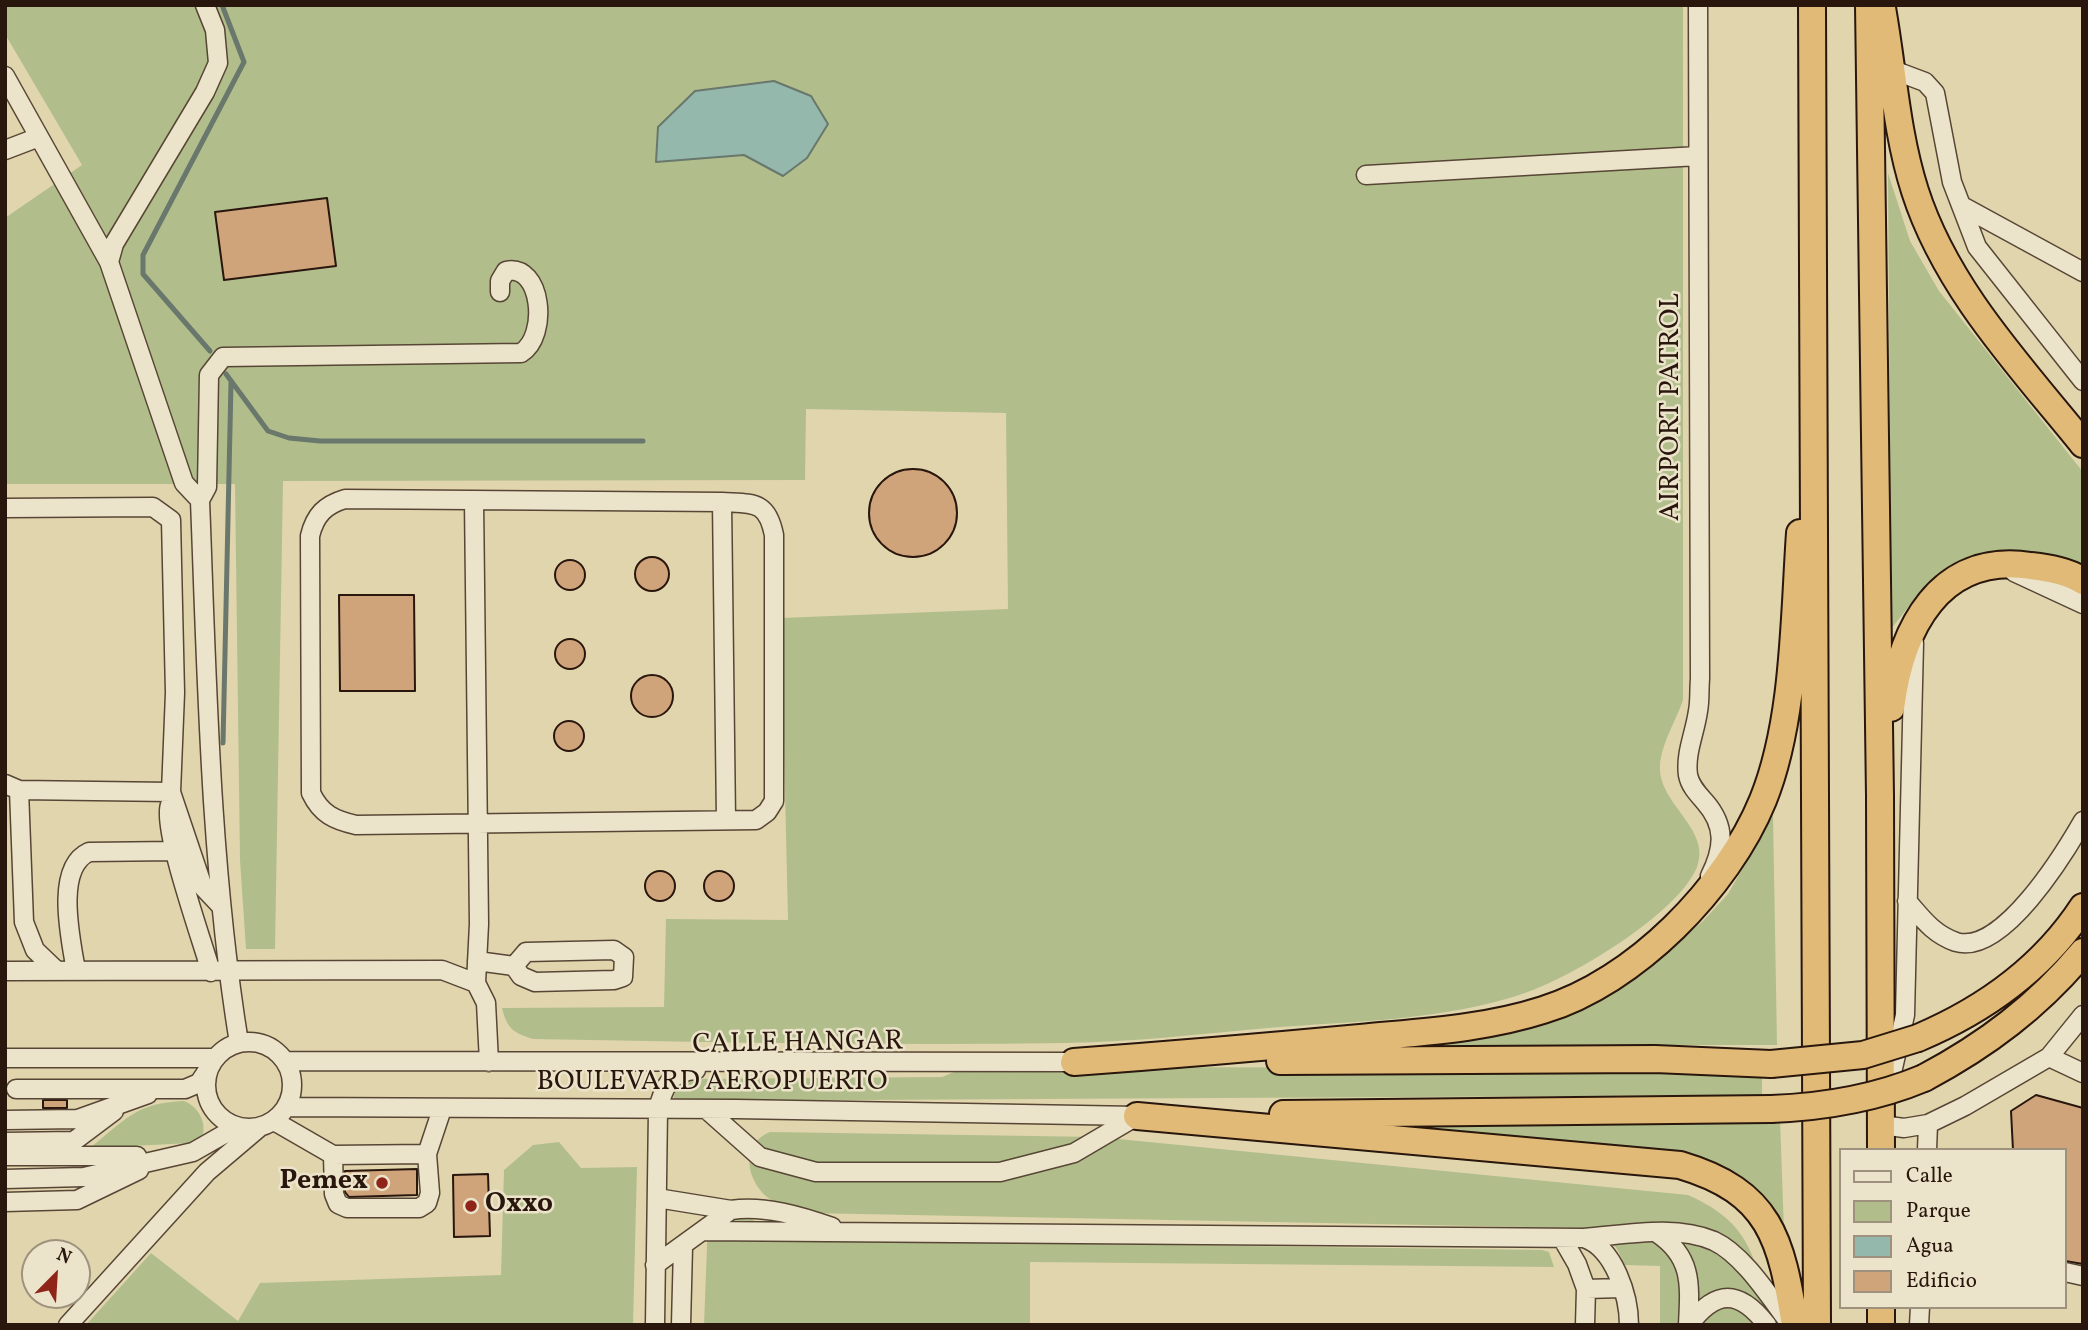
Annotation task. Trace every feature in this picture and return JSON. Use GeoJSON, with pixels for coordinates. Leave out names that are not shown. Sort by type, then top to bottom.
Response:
{"type":"FeatureCollection","features":[{"type":"Feature","properties":{"kind":"highway"},"geometry":{"type":"LineString","coordinates":[[1812,5],[1817,1325]]}},
{"type":"Feature","properties":{"kind":"highway"},"geometry":{"type":"LineString","coordinates":[[1869,5],[1880,796],[1881,1138]]}},
{"type":"Feature","properties":{"kind":"highway"},"geometry":{"type":"LineString","coordinates":[[1881,5],[1893,70],[1901,139],[1916,193],[1936,244],[1982,318],[2083,444]]}},
{"type":"Feature","properties":{"kind":"highway"},"geometry":{"type":"LineString","coordinates":[[1074,1062],[1464,1028],[1544,1010],[1594,986],[1643,953],[1688,915],[1742,843],[1763,799],[1779,746],[1794,615],[1815,330]]}},
{"type":"Feature","properties":{"kind":"highway"},"geometry":{"type":"LineString","coordinates":[[1880,796],[1894,684],[1906,640],[1939,590],[1963,575],[1991,565],[2053,569],[2083,581]]}},
{"type":"Feature","properties":{"kind":"highway"},"geometry":{"type":"LineString","coordinates":[[1074,1062],[1655,1059],[1772,1064],[1863,1055],[1918,1038],[1968,1014],[2013,982],[2056,943],[2083,907]]}},
{"type":"Feature","properties":{"kind":"highway"},"geometry":{"type":"LineString","coordinates":[[1137,1116],[1771,1109],[1825,1106],[1897,1089],[1924,1078],[1976,1049],[2047,993],[2083,951]]}},
{"type":"Feature","properties":{"kind":"highway"},"geometry":{"type":"LineString","coordinates":[[1137,1116],[1680,1165],[1708,1173],[1737,1188],[1758,1210],[1776,1241],[1787,1274],[1793,1325]]}},
{"type":"Feature","properties":{"kind":"street"},"geometry":{"type":"LineString","coordinates":[[109,262],[114,244],[205,92],[218,63],[215,30],[205,5]]}},
{"type":"Feature","properties":{"kind":"street","name":"AIRPORT PATROL"},"geometry":{"type":"LineString","coordinates":[[1688,915],[1712,872],[1721,847],[1723,830],[1688,778],[1687,759],[1699,711],[1700,679],[1698,5]]}},
{"type":"Feature","properties":{"kind":"street"},"geometry":{"type":"LineString","coordinates":[[1893,70],[1925,82],[1936,93],[1952,182],[1976,247],[2083,381]]}},
{"type":"Feature","properties":{"kind":"street"},"geometry":{"type":"LineString","coordinates":[[5,76],[109,262],[184,483],[200,500]]}},
{"type":"Feature","properties":{"kind":"street"},"geometry":{"type":"LineString","coordinates":[[5,150],[39,137]]}},
{"type":"Feature","properties":{"kind":"street"},"geometry":{"type":"LineString","coordinates":[[1366,175],[1698,156]]}},
{"type":"Feature","properties":{"kind":"street"},"geometry":{"type":"LineString","coordinates":[[1962,206],[2083,272]]}},
{"type":"Feature","properties":{"kind":"street"},"geometry":{"type":"LineString","coordinates":[[219,972],[220,905],[200,500],[207,487],[209,375],[223,357],[521,353],[533,344],[539,329],[531,282],[526,274],[516,269],[506,271],[500,281],[500,292]]}},
{"type":"Feature","properties":{"kind":"street"},"geometry":{"type":"LineString","coordinates":[[345,499],[474,501],[722,502],[761,507],[771,521],[774,535],[774,800],[767,812],[756,820],[356,825],[338,821],[326,814],[311,793],[310,536],[316,517],[324,508],[345,499]]}},
{"type":"Feature","properties":{"kind":"street"},"geometry":{"type":"LineString","coordinates":[[474,501],[478,823],[476,983],[486,1003],[489,1062]]}},
{"type":"Feature","properties":{"kind":"street"},"geometry":{"type":"LineString","coordinates":[[722,502],[726,820]]}},
{"type":"Feature","properties":{"kind":"street"},"geometry":{"type":"LineString","coordinates":[[5,508],[153,507],[171,520],[175,693],[173,797],[167,818],[174,851],[219,972],[239,1043]]}},
{"type":"Feature","properties":{"kind":"street"},"geometry":{"type":"LineString","coordinates":[[1991,565],[2036,580],[2083,604]]}},
{"type":"Feature","properties":{"kind":"street"},"geometry":{"type":"LineString","coordinates":[[1881,1138],[1905,1015],[1915,625]]}},
{"type":"Feature","properties":{"kind":"street"},"geometry":{"type":"LineString","coordinates":[[57,971],[35,950],[24,922],[12,787],[173,797]]}},
{"type":"Feature","properties":{"kind":"street"},"geometry":{"type":"LineString","coordinates":[[173,797],[203,887],[220,905]]}},
{"type":"Feature","properties":{"kind":"street"},"geometry":{"type":"LineString","coordinates":[[1907,901],[1932,931],[1959,943],[1989,937],[2020,911],[2060,862],[2083,821]]}},
{"type":"Feature","properties":{"kind":"street"},"geometry":{"type":"LineString","coordinates":[[76,971],[68,910],[71,867],[79,857],[89,852],[174,851]]}},
{"type":"Feature","properties":{"kind":"street"},"geometry":{"type":"LineString","coordinates":[[477,961],[514,966],[521,976],[535,982],[614,980],[622,977],[624,957],[614,950],[526,952],[514,966]]}},
{"type":"Feature","properties":{"kind":"street"},"geometry":{"type":"LineString","coordinates":[[5,971],[442,971],[476,983]]}},
{"type":"Feature","properties":{"kind":"street"},"geometry":{"type":"LineString","coordinates":[[1881,1138],[1904,1128],[1928,1125],[2049,1057],[2083,1015]]}},
{"type":"Feature","properties":{"kind":"street"},"geometry":{"type":"LineString","coordinates":[[11,1104],[194,1087],[213,1063],[239,1043],[265,1045],[285,1061],[292,1084],[267,1121],[207,1172],[68,1325]]}},
{"type":"Feature","properties":{"kind":"street"},"geometry":{"type":"LineString","coordinates":[[2049,1057],[2083,1073]]}},
{"type":"Feature","properties":{"kind":"street"},"geometry":{"type":"LineString","coordinates":[[5,1058],[213,1063]]}},
{"type":"Feature","properties":{"kind":"street","name":"BOULEVARD AEROPUERTO"},"geometry":{"type":"LineString","coordinates":[[285,1061],[1074,1062]]}},
{"type":"Feature","properties":{"kind":"street"},"geometry":{"type":"LineString","coordinates":[[213,1063],[206,1088],[212,1108],[221,1118],[267,1121],[333,1155],[427,1154]]}},
{"type":"Feature","properties":{"kind":"street","name":"CALLE HANGAR"},"geometry":{"type":"LineString","coordinates":[[658,1110],[668,1081],[683,1071],[931,1070],[961,1063]]}},
{"type":"Feature","properties":{"kind":"street"},"geometry":{"type":"LineString","coordinates":[[11,1104],[173,1089]]}},
{"type":"Feature","properties":{"kind":"street"},"geometry":{"type":"LineString","coordinates":[[11,1104],[78,1119],[154,1092]]}},
{"type":"Feature","properties":{"kind":"street"},"geometry":{"type":"LineString","coordinates":[[5,1131],[73,1131],[129,1102]]}},
{"type":"Feature","properties":{"kind":"street"},"geometry":{"type":"LineString","coordinates":[[5,1142],[74,1141],[129,1102]]}},
{"type":"Feature","properties":{"kind":"street"},"geometry":{"type":"LineString","coordinates":[[333,1155],[334,1194],[338,1204],[347,1208],[382,1210],[419,1208],[427,1203],[430,1193],[427,1154],[442,1109]]}},
{"type":"Feature","properties":{"kind":"street","name":"BOULEVARD AEROPUERTO"},"geometry":{"type":"LineString","coordinates":[[267,1121],[442,1109],[706,1109],[1137,1116]]}},
{"type":"Feature","properties":{"kind":"street"},"geometry":{"type":"LineString","coordinates":[[706,1109],[760,1157],[816,1172],[1000,1172],[1074,1153],[1137,1116]]}},
{"type":"Feature","properties":{"kind":"street"},"geometry":{"type":"LineString","coordinates":[[655,1325],[658,1110]]}},
{"type":"Feature","properties":{"kind":"street"},"geometry":{"type":"LineString","coordinates":[[5,1179],[84,1177],[192,1152],[228,1132],[267,1121]]}},
{"type":"Feature","properties":{"kind":"street"},"geometry":{"type":"LineString","coordinates":[[1927,1148],[1928,1125]]}},
{"type":"Feature","properties":{"kind":"street"},"geometry":{"type":"LineString","coordinates":[[5,1156],[175,1156]]}},
{"type":"Feature","properties":{"kind":"street"},"geometry":{"type":"LineString","coordinates":[[5,1167],[86,1166],[175,1156]]}},
{"type":"Feature","properties":{"kind":"street"},"geometry":{"type":"LineString","coordinates":[[5,1191],[84,1188],[175,1156]]}},
{"type":"Feature","properties":{"kind":"street"},"geometry":{"type":"LineString","coordinates":[[5,1202],[77,1200],[175,1156]]}},
{"type":"Feature","properties":{"kind":"street"},"geometry":{"type":"LineString","coordinates":[[657,1198],[731,1210],[746,1207],[849,1232]]}},
{"type":"Feature","properties":{"kind":"street"},"geometry":{"type":"LineString","coordinates":[[655,1265],[731,1210]]}},
{"type":"Feature","properties":{"kind":"street"},"geometry":{"type":"LineString","coordinates":[[702,1231],[1562,1238],[1679,1233],[1714,1242],[1748,1269],[1793,1325]]}},
{"type":"Feature","properties":{"kind":"street"},"geometry":{"type":"LineString","coordinates":[[1657,1233],[1675,1245],[1684,1262],[1689,1286],[1689,1325]]}},
{"type":"Feature","properties":{"kind":"street"},"geometry":{"type":"LineString","coordinates":[[1562,1238],[1577,1264],[1586,1289],[1585,1325]]}},
{"type":"Feature","properties":{"kind":"street"},"geometry":{"type":"LineString","coordinates":[[1584,1238],[1593,1241],[1605,1253],[1629,1303],[1629,1325]]}},
{"type":"Feature","properties":{"kind":"street"},"geometry":{"type":"LineString","coordinates":[[681,1325],[683,1247]]}},
{"type":"Feature","properties":{"kind":"street"},"geometry":{"type":"LineString","coordinates":[[1586,1289],[1622,1288]]}},
{"type":"Feature","properties":{"kind":"street"},"geometry":{"type":"LineString","coordinates":[[1689,1325],[1703,1306],[1719,1297],[1736,1300],[1758,1313],[1767,1325]]}},
{"type":"Feature","properties":{"kind":"green space"},"geometry":{"type":"Polygon","coordinates":[[[5,5],[1683,5],[1683,700],[1666,741],[1660,766],[1667,792],[1697,841],[1700,853],[1697,867],[1686,885],[1647,923],[1622,942],[1569,973],[1525,993],[1430,1015],[1066,1043],[733,1042],[533,1039],[521,1035],[506,1021],[502,1008],[664,1007],[666,919],[788,920],[781,618],[1008,609],[1006,413],[806,409],[805,480],[283,481],[275,949],[246,949],[240,860],[235,484],[5,484],[5,218],[82,165],[5,34],[5,5]]]}},
{"type":"Feature","properties":{"kind":"green space"},"geometry":{"type":"Polygon","coordinates":[[[1888,173],[1910,241],[1939,291],[2083,472],[2083,570],[1965,564],[1924,587],[1891,629],[1888,173]]]}},
{"type":"Feature","properties":{"kind":"green space"},"geometry":{"type":"Polygon","coordinates":[[[1773,815],[1777,1045],[1404,1045],[1639,971],[1702,922],[1728,894],[1773,815]]]}},
{"type":"Feature","properties":{"kind":"green space"},"geometry":{"type":"Polygon","coordinates":[[[966,1067],[1762,1068],[1762,1095],[673,1101],[678,1087],[690,1079],[942,1077],[966,1067]]]}},
{"type":"Feature","properties":{"kind":"green space"},"geometry":{"type":"Polygon","coordinates":[[[184,1101],[197,1110],[203,1124],[203,1134],[192,1143],[90,1148],[132,1114],[154,1105],[184,1101]]]}},
{"type":"Feature","properties":{"kind":"green space"},"geometry":{"type":"Polygon","coordinates":[[[1780,1118],[1784,1232],[1745,1182],[1305,1119],[1780,1118]]]}},
{"type":"Feature","properties":{"kind":"green space"},"geometry":{"type":"Polygon","coordinates":[[[770,1132],[1098,1137],[1688,1195],[1710,1206],[1739,1232],[1755,1263],[1772,1325],[1660,1325],[1660,1266],[1624,1265],[1618,1250],[1609,1239],[1581,1228],[808,1213],[775,1203],[756,1184],[750,1154],[760,1138],[770,1132]]]}},
{"type":"Feature","properties":{"kind":"green space"},"geometry":{"type":"Polygon","coordinates":[[[559,1142],[581,1168],[637,1167],[633,1325],[86,1325],[151,1253],[238,1321],[260,1283],[501,1275],[504,1170],[533,1145],[559,1142]]]}},
{"type":"Feature","properties":{"kind":"green space"},"geometry":{"type":"Polygon","coordinates":[[[747,1215],[769,1232],[796,1240],[1542,1250],[1549,1252],[1554,1267],[1030,1262],[1030,1325],[704,1325],[708,1220],[747,1215]]]}},
{"type":"Feature","properties":{"kind":"water"},"geometry":{"type":"Polygon","coordinates":[[[774,81],[811,96],[828,124],[807,158],[783,176],[744,155],[656,162],[658,127],[695,91],[774,81]]]}},
{"type":"Feature","properties":{"kind":"building"},"geometry":{"type":"Polygon","coordinates":[[[327,198],[336,266],[224,280],[215,212],[327,198]]]}},
{"type":"Feature","properties":{"kind":"building"},"geometry":{"type":"Polygon","coordinates":[[[913,469],[938,476],[950,488],[957,513],[950,538],[938,550],[913,557],[888,550],[876,538],[869,513],[876,488],[888,476],[913,469]]]}},
{"type":"Feature","properties":{"kind":"building"},"geometry":{"type":"Polygon","coordinates":[[[652,557],[664,562],[669,574],[664,586],[652,591],[640,586],[635,574],[640,562],[652,557]]]}},
{"type":"Feature","properties":{"kind":"building"},"geometry":{"type":"Polygon","coordinates":[[[570,560],[581,564],[585,575],[581,586],[570,590],[559,586],[555,575],[559,564],[570,560]]]}},
{"type":"Feature","properties":{"kind":"building"},"geometry":{"type":"Polygon","coordinates":[[[339,595],[414,595],[415,691],[340,691],[339,595]]]}},
{"type":"Feature","properties":{"kind":"building"},"geometry":{"type":"Polygon","coordinates":[[[570,639],[581,643],[585,654],[581,665],[570,669],[559,665],[555,654],[559,643],[570,639]]]}},
{"type":"Feature","properties":{"kind":"building"},"geometry":{"type":"Polygon","coordinates":[[[652,675],[667,681],[673,696],[667,711],[652,717],[637,711],[631,696],[637,681],[652,675]]]}},
{"type":"Feature","properties":{"kind":"building"},"geometry":{"type":"Polygon","coordinates":[[[569,721],[575,722],[583,730],[583,742],[575,750],[569,751],[563,750],[555,742],[554,736],[555,730],[563,722],[569,721]]]}},
{"type":"Feature","properties":{"kind":"building"},"geometry":{"type":"Polygon","coordinates":[[[660,871],[671,875],[675,886],[671,897],[660,901],[649,897],[645,886],[649,875],[660,871]]]}},
{"type":"Feature","properties":{"kind":"building"},"geometry":{"type":"Polygon","coordinates":[[[719,871],[730,875],[734,886],[730,897],[719,901],[708,897],[704,886],[708,875],[719,871]]]}},
{"type":"Feature","properties":{"kind":"building"},"geometry":{"type":"Polygon","coordinates":[[[2036,1095],[2083,1108],[2083,1264],[2067,1261],[2067,1148],[2013,1148],[2011,1111],[2036,1095]]]}},
{"type":"Feature","properties":{"kind":"building"},"geometry":{"type":"Polygon","coordinates":[[[43,1100],[67,1100],[67,1108],[43,1108],[43,1100]]]}},
{"type":"Feature","properties":{"kind":"building","name":"Pemex"},"geometry":{"type":"Polygon","coordinates":[[[417,1169],[417,1195],[349,1197],[345,1192],[345,1171],[417,1169]]]}},
{"type":"Feature","properties":{"kind":"building","name":"Oxxo"},"geometry":{"type":"Polygon","coordinates":[[[488,1174],[490,1236],[454,1237],[453,1175],[488,1174]]]}},
{"type":"Feature","properties":{"kind":"waterway"},"geometry":{"type":"LineString","coordinates":[[210,351],[143,274],[143,255],[244,62],[222,5]]}},
{"type":"Feature","properties":{"kind":"waterway"},"geometry":{"type":"LineString","coordinates":[[226,374],[268,431],[289,438],[320,441],[643,441]]}},
{"type":"Feature","properties":{"kind":"waterway"},"geometry":{"type":"LineString","coordinates":[[223,743],[231,383]]}},
{"type":"Feature","properties":{"kind":"place","name":"Pemex"},"geometry":{"type":"Point","coordinates":[382,1183]}},
{"type":"Feature","properties":{"kind":"place","name":"Oxxo"},"geometry":{"type":"Point","coordinates":[471,1206]}}]}
